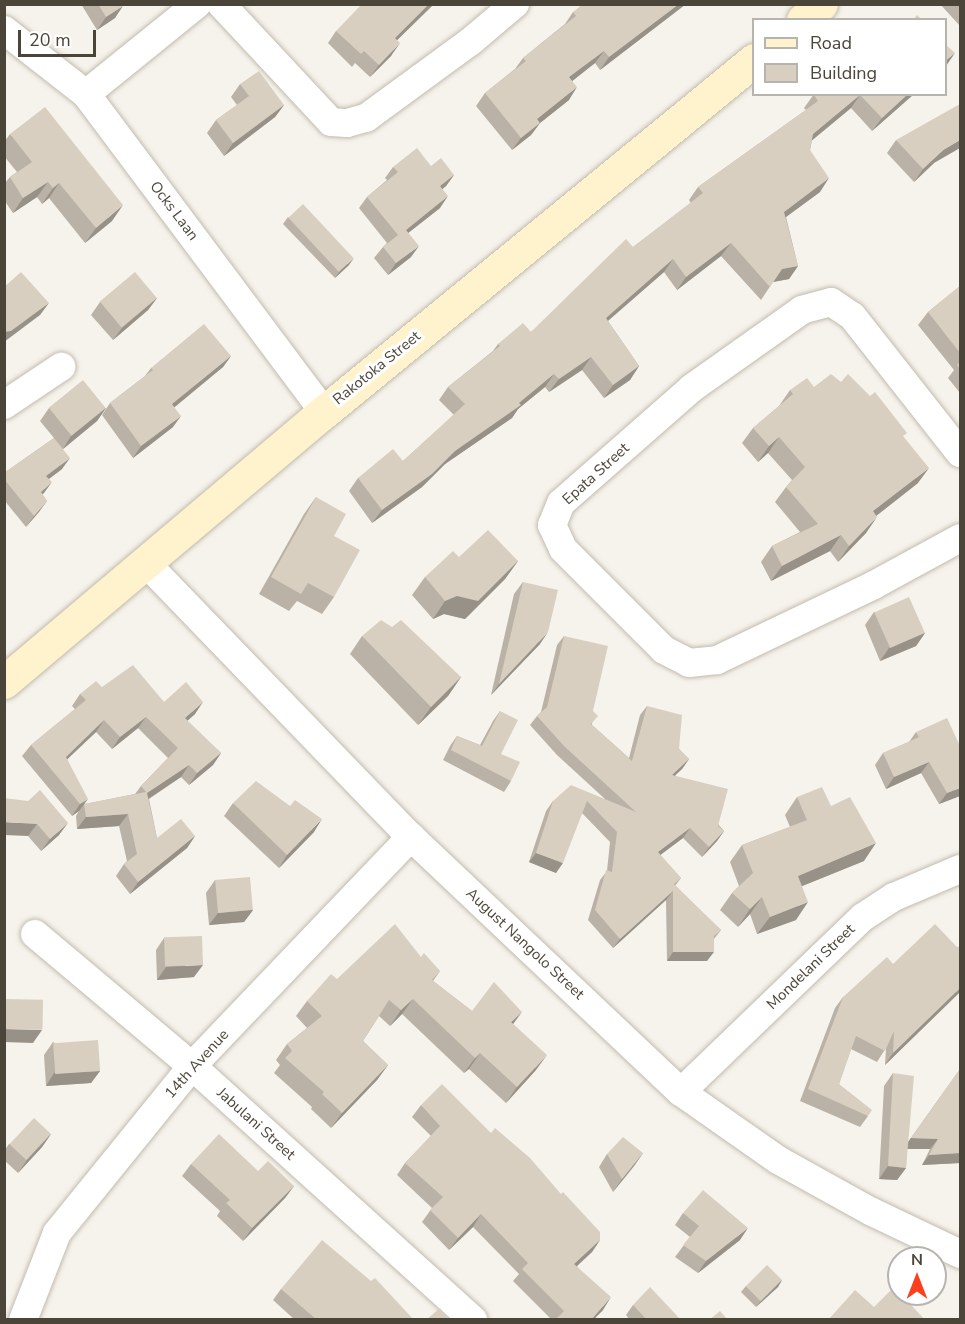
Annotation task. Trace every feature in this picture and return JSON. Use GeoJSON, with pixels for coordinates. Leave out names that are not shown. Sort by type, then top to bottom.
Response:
{"type":"FeatureCollection","features":[{"type":"Feature","properties":{"kind":"street"},"geometry":{"type":"LineString","coordinates":[[86,94],[196,4]]}},
{"type":"Feature","properties":{"kind":"street"},"geometry":{"type":"LineString","coordinates":[[221,4],[331,122],[347,123],[366,118],[470,42],[515,4]]}},
{"type":"Feature","properties":{"kind":"street"},"geometry":{"type":"LineString","coordinates":[[805,18],[821,4]]}},
{"type":"Feature","properties":{"kind":"street","name":"Ocks Laan"},"geometry":{"type":"LineString","coordinates":[[4,30],[86,94],[324,412]]}},
{"type":"Feature","properties":{"kind":"street","name":"Rakotoka Street"},"geometry":{"type":"LineString","coordinates":[[4,682],[324,412],[752,61]]}},
{"type":"Feature","properties":{"kind":"street","name":"Epata Street"},"geometry":{"type":"LineString","coordinates":[[960,453],[852,316],[831,302],[802,310],[692,388],[561,503],[552,525],[563,549],[664,650],[689,663],[717,660],[872,586],[960,538]]}},
{"type":"Feature","properties":{"kind":"street"},"geometry":{"type":"LineString","coordinates":[[4,405],[61,367]]}},
{"type":"Feature","properties":{"kind":"street","name":"August Nangolo Street"},"geometry":{"type":"LineString","coordinates":[[145,562],[411,837],[681,1092],[778,1160],[872,1212],[960,1254]]}},
{"type":"Feature","properties":{"kind":"street","name":"14th Avenue"},"geometry":{"type":"LineString","coordinates":[[23,1320],[57,1233],[192,1066],[411,837]]}},
{"type":"Feature","properties":{"kind":"street","name":"Mondelani Street"},"geometry":{"type":"LineString","coordinates":[[681,1092],[863,917],[894,897],[960,868]]}},
{"type":"Feature","properties":{"kind":"street","name":"Jabulani Street"},"geometry":{"type":"LineString","coordinates":[[35,934],[192,1066],[472,1320]]}},
{"type":"Feature","properties":{"kind":"building"},"geometry":{"type":"Polygon","coordinates":[[[98,4],[122,4],[123,6],[106,17],[98,4]]]}},
{"type":"Feature","properties":{"kind":"building"},"geometry":{"type":"Polygon","coordinates":[[[362,4],[429,4],[395,38],[400,43],[379,65],[364,51],[361,54],[336,31],[362,4]]]}},
{"type":"Feature","properties":{"kind":"building"},"geometry":{"type":"Polygon","coordinates":[[[583,4],[679,4],[609,57],[604,51],[569,77],[577,87],[537,119],[540,123],[521,138],[485,93],[526,61],[523,58],[576,16],[573,12],[583,4]]]}},
{"type":"Feature","properties":{"kind":"building"},"geometry":{"type":"Polygon","coordinates":[[[947,46],[955,53],[947,59],[947,46]]]}},
{"type":"Feature","properties":{"kind":"building"},"geometry":{"type":"Polygon","coordinates":[[[259,71],[284,105],[233,143],[216,120],[249,96],[240,84],[259,71]]]}},
{"type":"Feature","properties":{"kind":"building"},"geometry":{"type":"Polygon","coordinates":[[[815,96],[859,96],[813,134],[810,150],[829,178],[784,212],[798,266],[782,269],[770,287],[731,243],[686,277],[673,259],[606,318],[639,366],[613,385],[591,357],[559,379],[554,374],[519,403],[521,405],[455,451],[432,474],[382,510],[358,478],[393,449],[403,461],[465,404],[448,387],[500,346],[498,344],[523,323],[531,332],[626,239],[633,247],[703,193],[698,187],[818,101],[815,96]]]}},
{"type":"Feature","properties":{"kind":"building"},"geometry":{"type":"Polygon","coordinates":[[[861,96],[906,96],[882,118],[861,96]]]}},
{"type":"Feature","properties":{"kind":"building"},"geometry":{"type":"Polygon","coordinates":[[[960,104],[960,140],[943,150],[923,169],[896,140],[960,104]]]}},
{"type":"Feature","properties":{"kind":"building"},"geometry":{"type":"Polygon","coordinates":[[[45,107],[123,205],[96,228],[59,183],[53,188],[48,182],[23,198],[10,177],[32,162],[10,134],[45,107]]]}},
{"type":"Feature","properties":{"kind":"building"},"geometry":{"type":"Polygon","coordinates":[[[417,148],[431,166],[441,158],[454,175],[440,186],[448,196],[406,230],[419,246],[396,263],[383,247],[398,235],[367,197],[398,172],[393,167],[417,148]]]}},
{"type":"Feature","properties":{"kind":"building"},"geometry":{"type":"Polygon","coordinates":[[[303,204],[353,258],[339,272],[288,218],[303,204]]]}},
{"type":"Feature","properties":{"kind":"building"},"geometry":{"type":"Polygon","coordinates":[[[21,272],[49,303],[11,331],[4,332],[4,287],[21,272]]]}},
{"type":"Feature","properties":{"kind":"building"},"geometry":{"type":"Polygon","coordinates":[[[135,272],[157,298],[122,328],[100,302],[135,272]]]}},
{"type":"Feature","properties":{"kind":"building"},"geometry":{"type":"Polygon","coordinates":[[[960,286],[960,353],[928,312],[960,286]]]}},
{"type":"Feature","properties":{"kind":"building"},"geometry":{"type":"Polygon","coordinates":[[[204,324],[231,356],[172,404],[181,416],[141,446],[110,403],[153,370],[151,368],[204,324]]]}},
{"type":"Feature","properties":{"kind":"building"},"geometry":{"type":"Polygon","coordinates":[[[831,374],[841,382],[848,374],[870,396],[875,392],[907,433],[903,436],[929,468],[873,511],[877,517],[849,546],[841,535],[782,566],[772,546],[818,524],[786,487],[805,467],[779,437],[769,446],[753,428],[793,394],[790,390],[807,378],[814,387],[831,374]]]}},
{"type":"Feature","properties":{"kind":"building"},"geometry":{"type":"Polygon","coordinates":[[[83,380],[106,408],[71,436],[49,408],[83,380]]]}},
{"type":"Feature","properties":{"kind":"building"},"geometry":{"type":"Polygon","coordinates":[[[54,438],[70,458],[46,476],[52,482],[41,492],[47,501],[34,516],[4,479],[4,473],[54,438]]]}},
{"type":"Feature","properties":{"kind":"building"},"geometry":{"type":"Polygon","coordinates":[[[316,497],[346,514],[334,536],[360,550],[334,597],[308,583],[301,594],[271,577],[316,497]]]}},
{"type":"Feature","properties":{"kind":"building"},"geometry":{"type":"Polygon","coordinates":[[[488,530],[518,561],[478,601],[457,596],[445,601],[425,577],[453,551],[459,557],[488,530]]]}},
{"type":"Feature","properties":{"kind":"building"},"geometry":{"type":"Polygon","coordinates":[[[523,582],[558,590],[548,632],[499,684],[523,582]]]}},
{"type":"Feature","properties":{"kind":"building"},"geometry":{"type":"Polygon","coordinates":[[[909,597],[925,633],[890,648],[874,612],[909,597]]]}},
{"type":"Feature","properties":{"kind":"building"},"geometry":{"type":"Polygon","coordinates":[[[381,620],[392,627],[401,620],[461,677],[431,707],[362,636],[381,620]]]}},
{"type":"Feature","properties":{"kind":"building"},"geometry":{"type":"Polygon","coordinates":[[[564,636],[608,646],[593,711],[598,716],[591,724],[632,761],[647,706],[682,715],[679,749],[689,759],[672,775],[728,789],[718,826],[724,831],[709,847],[690,828],[658,852],[681,878],[674,884],[721,930],[714,936],[714,952],[673,952],[673,891],[620,939],[595,910],[606,870],[612,872],[617,832],[587,801],[563,863],[536,853],[553,801],[571,785],[636,812],[564,746],[537,716],[547,707],[564,636]]]}},
{"type":"Feature","properties":{"kind":"building"},"geometry":{"type":"Polygon","coordinates":[[[133,665],[164,702],[186,682],[203,702],[185,718],[221,753],[197,773],[189,765],[147,793],[157,838],[181,819],[195,836],[138,882],[124,864],[137,854],[128,814],[86,817],[84,804],[146,792],[141,786],[178,748],[146,717],[120,737],[104,720],[66,757],[88,799],[80,804],[31,745],[86,700],[80,694],[96,681],[102,687],[133,665]]]}},
{"type":"Feature","properties":{"kind":"building"},"geometry":{"type":"Polygon","coordinates":[[[500,711],[518,720],[501,754],[520,762],[511,781],[451,750],[457,736],[482,746],[500,711]]]}},
{"type":"Feature","properties":{"kind":"building"},"geometry":{"type":"Polygon","coordinates":[[[947,718],[960,746],[960,788],[947,793],[929,762],[894,777],[883,753],[919,737],[916,732],[947,718]]]}},
{"type":"Feature","properties":{"kind":"building"},"geometry":{"type":"Polygon","coordinates":[[[256,781],[290,806],[295,800],[322,819],[287,855],[233,803],[256,781]]]}},
{"type":"Feature","properties":{"kind":"building"},"geometry":{"type":"Polygon","coordinates":[[[822,787],[831,806],[850,797],[876,843],[798,876],[808,902],[770,917],[762,897],[750,909],[732,893],[753,873],[742,845],[807,820],[797,797],[822,787]]]}},
{"type":"Feature","properties":{"kind":"building"},"geometry":{"type":"Polygon","coordinates":[[[40,790],[68,823],[50,839],[37,824],[4,822],[4,798],[28,801],[40,790]]]}},
{"type":"Feature","properties":{"kind":"building"},"geometry":{"type":"Polygon","coordinates":[[[250,877],[253,910],[218,913],[215,880],[250,877]]]}},
{"type":"Feature","properties":{"kind":"building"},"geometry":{"type":"Polygon","coordinates":[[[395,924],[421,957],[424,953],[440,971],[432,980],[472,1011],[494,982],[522,1012],[511,1022],[547,1055],[517,1087],[480,1053],[475,1058],[413,999],[401,1010],[389,1000],[363,1041],[388,1065],[342,1113],[322,1094],[324,1092],[285,1058],[292,1051],[287,1044],[322,1016],[307,1001],[331,974],[337,979],[395,924]]]}},
{"type":"Feature","properties":{"kind":"building"},"geometry":{"type":"Polygon","coordinates":[[[935,924],[957,947],[960,946],[960,988],[893,1053],[894,1031],[885,1051],[856,1036],[839,1084],[872,1110],[868,1116],[808,1089],[843,997],[887,957],[893,964],[935,924]]]}},
{"type":"Feature","properties":{"kind":"building"},"geometry":{"type":"Polygon","coordinates":[[[202,936],[203,965],[165,966],[164,937],[202,936]]]}},
{"type":"Feature","properties":{"kind":"building"},"geometry":{"type":"Polygon","coordinates":[[[4,999],[43,1000],[42,1030],[4,1029],[4,999]]]}},
{"type":"Feature","properties":{"kind":"building"},"geometry":{"type":"Polygon","coordinates":[[[98,1040],[100,1071],[55,1074],[53,1043],[98,1040]]]}},
{"type":"Feature","properties":{"kind":"building"},"geometry":{"type":"Polygon","coordinates":[[[960,1069],[960,1153],[929,1155],[938,1139],[911,1138],[960,1069]]]}},
{"type":"Feature","properties":{"kind":"building"},"geometry":{"type":"Polygon","coordinates":[[[893,1073],[914,1076],[906,1168],[888,1166],[893,1073]]]}},
{"type":"Feature","properties":{"kind":"building"},"geometry":{"type":"Polygon","coordinates":[[[442,1084],[491,1133],[495,1128],[530,1158],[561,1194],[563,1192],[600,1232],[600,1240],[574,1264],[611,1297],[591,1320],[555,1320],[564,1311],[522,1269],[528,1263],[481,1214],[458,1238],[430,1210],[443,1197],[405,1163],[440,1126],[421,1105],[442,1084]]]}},
{"type":"Feature","properties":{"kind":"building"},"geometry":{"type":"Polygon","coordinates":[[[34,1118],[51,1134],[26,1160],[9,1144],[34,1118]]]}},
{"type":"Feature","properties":{"kind":"building"},"geometry":{"type":"Polygon","coordinates":[[[219,1134],[258,1171],[268,1161],[294,1186],[252,1228],[226,1203],[230,1200],[191,1164],[219,1134]]]}},
{"type":"Feature","properties":{"kind":"building"},"geometry":{"type":"Polygon","coordinates":[[[623,1137],[643,1153],[622,1179],[607,1154],[623,1137]]]}},
{"type":"Feature","properties":{"kind":"building"},"geometry":{"type":"Polygon","coordinates":[[[703,1190],[748,1228],[706,1261],[683,1245],[699,1226],[683,1213],[703,1190]]]}},
{"type":"Feature","properties":{"kind":"building"},"geometry":{"type":"Polygon","coordinates":[[[322,1240],[371,1281],[375,1278],[414,1320],[317,1320],[281,1289],[322,1240]]]}},
{"type":"Feature","properties":{"kind":"building"},"geometry":{"type":"Polygon","coordinates":[[[767,1265],[782,1280],[761,1301],[746,1286],[767,1265]]]}},
{"type":"Feature","properties":{"kind":"building"},"geometry":{"type":"Polygon","coordinates":[[[650,1287],[681,1320],[647,1320],[633,1305],[650,1287]]]}},
{"type":"Feature","properties":{"kind":"building"},"geometry":{"type":"Polygon","coordinates":[[[855,1290],[874,1307],[887,1294],[887,1306],[912,1306],[925,1320],[828,1320],[855,1290]]]}},
{"type":"Feature","properties":{"kind":"building"},"geometry":{"type":"Polygon","coordinates":[[[440,1308],[449,1320],[426,1320],[440,1308]]]}},
{"type":"Feature","properties":{"kind":"building"},"geometry":{"type":"Polygon","coordinates":[[[720,1311],[728,1320],[709,1320],[720,1311]]]}}]}
